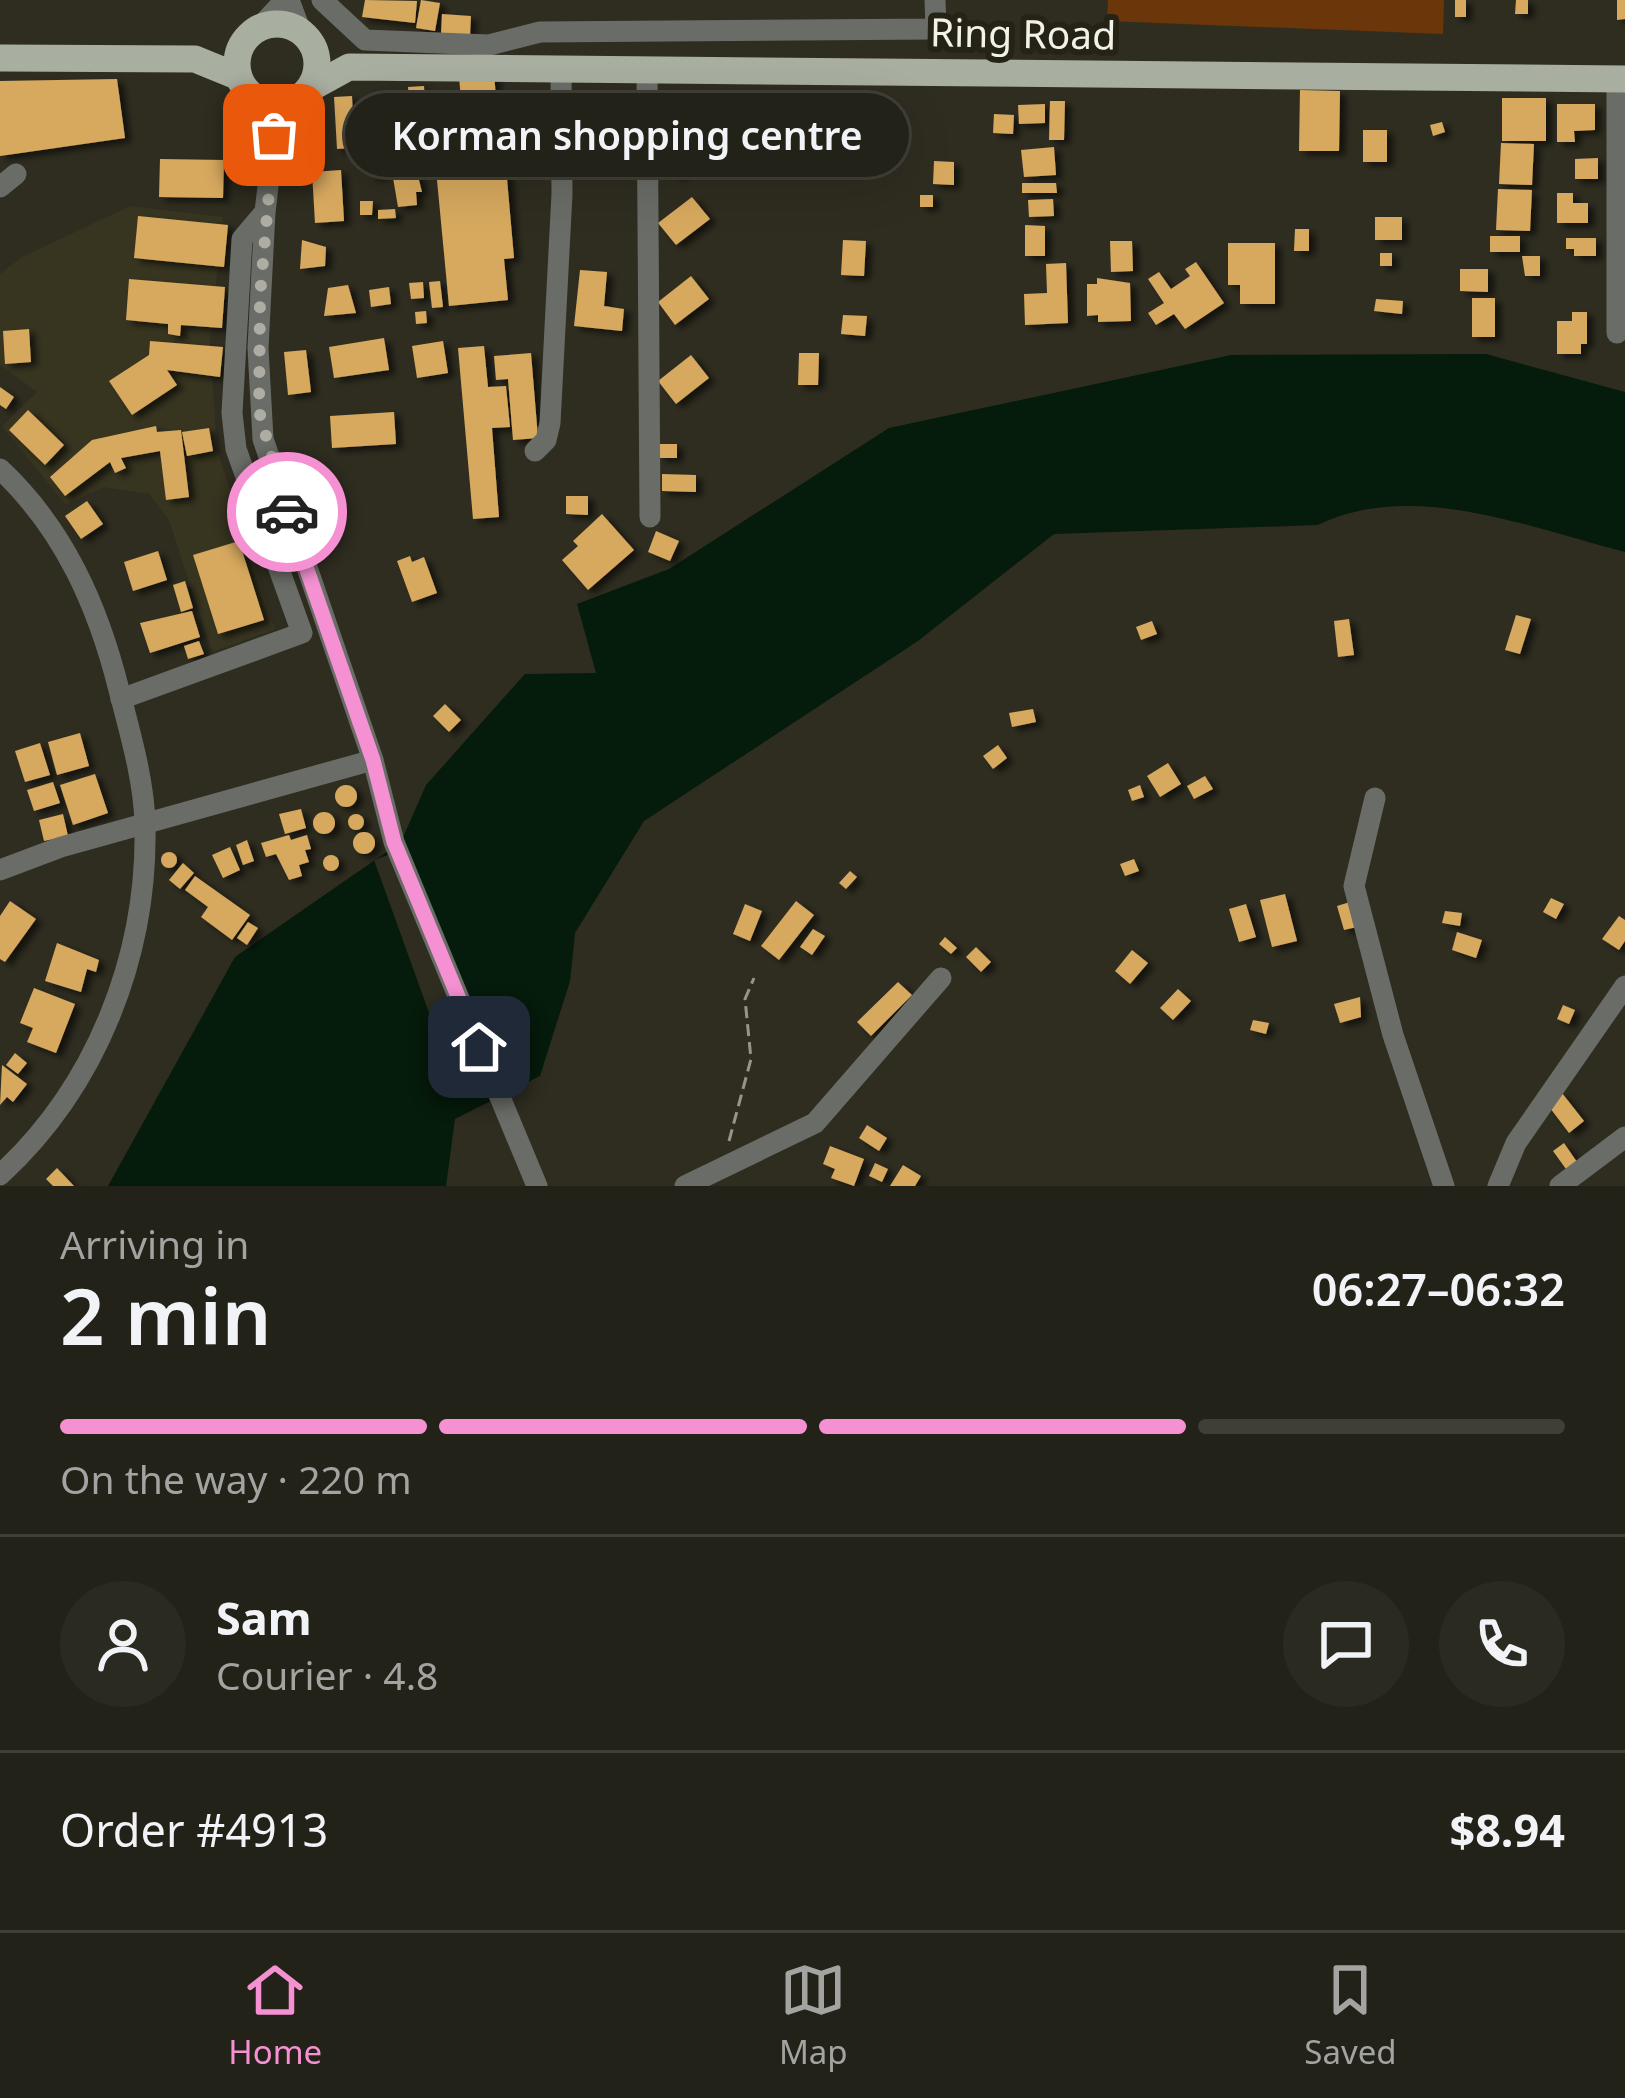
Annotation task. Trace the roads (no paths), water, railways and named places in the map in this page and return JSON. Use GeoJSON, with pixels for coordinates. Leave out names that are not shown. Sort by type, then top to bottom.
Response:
{"type":"FeatureCollection","features":[{"type":"Feature","properties":{"kind":"main road"},"geometry":{"type":"LineString","coordinates":[[194,59],[281,24],[349,67]]}},
{"type":"Feature","properties":{"kind":"main road"},"geometry":{"type":"LineString","coordinates":[[238,77],[252,34]]}},
{"type":"Feature","properties":{"kind":"main road"},"geometry":{"type":"LineString","coordinates":[[0,58],[194,59],[238,77],[258,100],[271,104],[304,93],[317,67],[306,38]]}},
{"type":"Feature","properties":{"kind":"main road","name":"Ring Road"},"geometry":{"type":"LineString","coordinates":[[304,93],[349,67],[1621,79]]}},
{"type":"Feature","properties":{"kind":"street"},"geometry":{"type":"LineString","coordinates":[[252,34],[287,0],[306,38]]}},
{"type":"Feature","properties":{"kind":"street"},"geometry":{"type":"LineString","coordinates":[[322,0],[364,40],[489,45],[541,32],[936,28],[935,0]]}},
{"type":"Feature","properties":{"kind":"street"},"geometry":{"type":"LineString","coordinates":[[535,451],[546,440],[550,423],[562,194],[561,68]]}},
{"type":"Feature","properties":{"kind":"street"},"geometry":{"type":"LineString","coordinates":[[647,70],[650,517]]}},
{"type":"Feature","properties":{"kind":"street"},"geometry":{"type":"LineString","coordinates":[[1617,333],[1621,79]]}},
{"type":"Feature","properties":{"kind":"street"},"geometry":{"type":"LineString","coordinates":[[304,93],[274,135],[265,212],[258,378],[264,444],[373,760],[394,842],[534,1178]]}},
{"type":"Feature","properties":{"kind":"street"},"geometry":{"type":"LineString","coordinates":[[258,100],[274,135]]}},
{"type":"Feature","properties":{"kind":"street"},"geometry":{"type":"LineString","coordinates":[[121,699],[302,633],[236,449],[233,378],[242,239],[265,212]]}},
{"type":"Feature","properties":{"kind":"street"},"geometry":{"type":"LineString","coordinates":[[233,378],[258,378]]}},
{"type":"Feature","properties":{"kind":"street"},"geometry":{"type":"LineString","coordinates":[[236,449],[264,444]]}},
{"type":"Feature","properties":{"kind":"street"},"geometry":{"type":"LineString","coordinates":[[0,469],[64,546],[98,622],[121,699],[146,824],[138,921],[112,1016],[60,1109],[0,1175]]}},
{"type":"Feature","properties":{"kind":"street"},"geometry":{"type":"LineString","coordinates":[[254,500],[280,490]]}},
{"type":"Feature","properties":{"kind":"street"},"geometry":{"type":"LineString","coordinates":[[272,550],[294,531]]}},
{"type":"Feature","properties":{"kind":"street"},"geometry":{"type":"LineString","coordinates":[[296,614],[320,608]]}},
{"type":"Feature","properties":{"kind":"street"},"geometry":{"type":"LineString","coordinates":[[0,870],[373,760]]}},
{"type":"Feature","properties":{"kind":"street"},"geometry":{"type":"LineString","coordinates":[[1375,798],[1354,886],[1393,1035],[1444,1186]]}},
{"type":"Feature","properties":{"kind":"street"},"geometry":{"type":"LineString","coordinates":[[685,1186],[815,1124],[941,978]]}},
{"type":"Feature","properties":{"kind":"street"},"geometry":{"type":"LineString","coordinates":[[1498,1186],[1516,1143],[1625,986]]}},
{"type":"Feature","properties":{"kind":"street"},"geometry":{"type":"LineString","coordinates":[[1560,1186],[1625,1137]]}},
{"type":"Feature","properties":{"kind":"place","name":"Korman shopping centre"},"geometry":{"type":"Point","coordinates":[274,135]}}]}
